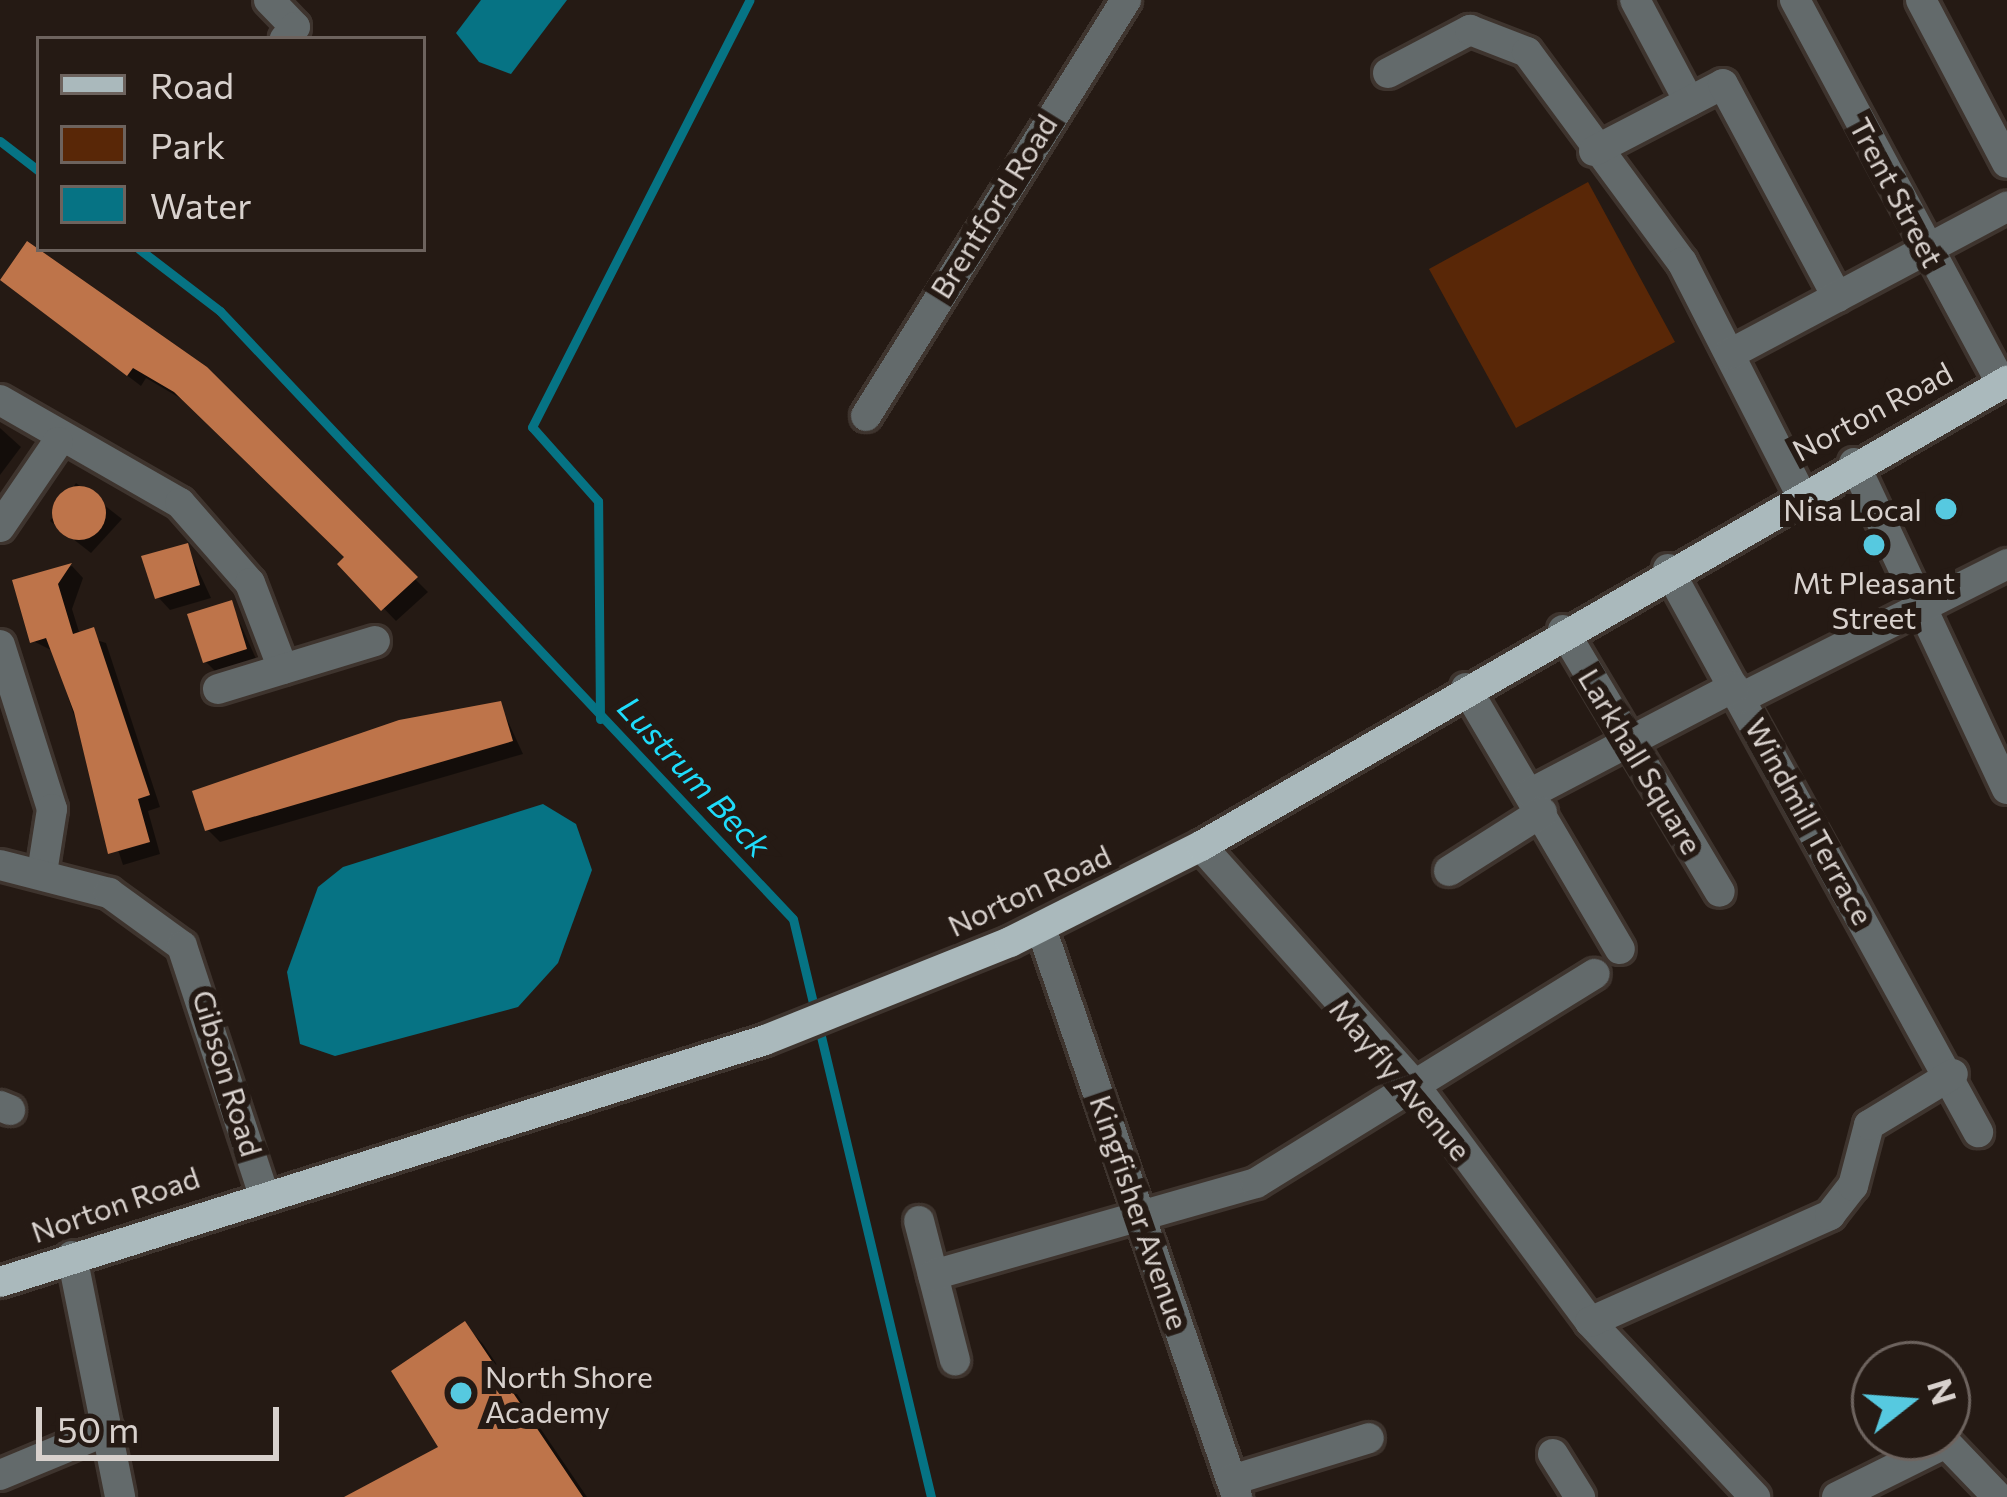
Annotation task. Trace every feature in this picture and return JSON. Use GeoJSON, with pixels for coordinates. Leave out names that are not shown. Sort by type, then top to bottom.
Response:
{"type":"FeatureCollection","features":[{"type":"Feature","properties":{"kind":"main road","name":"Norton Road"},"geometry":{"type":"LineString","coordinates":[[0,1282],[263,1192],[804,1024],[1040,928],[1201,846],[1799,491],[2004,382]]}},
{"type":"Feature","properties":{"kind":"street"},"geometry":{"type":"LineString","coordinates":[[268,0],[295,27],[288,36]]}},
{"type":"Feature","properties":{"kind":"street","name":"Brentford Road"},"geometry":{"type":"LineString","coordinates":[[896,429],[857,412],[1126,0]]}},
{"type":"Feature","properties":{"kind":"street"},"geometry":{"type":"LineString","coordinates":[[1635,0],[1689,101]]}},
{"type":"Feature","properties":{"kind":"street","name":"Trent Street"},"geometry":{"type":"LineString","coordinates":[[1796,0],[1927,249],[2004,382]]}},
{"type":"Feature","properties":{"kind":"street"},"geometry":{"type":"LineString","coordinates":[[1921,0],[2007,163]]}},
{"type":"Feature","properties":{"kind":"street"},"geometry":{"type":"LineString","coordinates":[[1388,74],[1451,34],[1501,33],[1527,52],[1594,151],[1682,262],[1799,491]]}},
{"type":"Feature","properties":{"kind":"street"},"geometry":{"type":"LineString","coordinates":[[1594,151],[1723,84],[1837,297]]}},
{"type":"Feature","properties":{"kind":"street"},"geometry":{"type":"LineString","coordinates":[[1730,354],[2007,207]]}},
{"type":"Feature","properties":{"kind":"street"},"geometry":{"type":"LineString","coordinates":[[0,400],[58,442],[132,468],[180,503],[250,583],[283,669]]}},
{"type":"Feature","properties":{"kind":"street"},"geometry":{"type":"LineString","coordinates":[[0,527],[58,442]]}},
{"type":"Feature","properties":{"kind":"street"},"geometry":{"type":"LineString","coordinates":[[1854,463],[2007,789]]}},
{"type":"Feature","properties":{"kind":"street"},"geometry":{"type":"LineString","coordinates":[[1448,871],[1537,802],[1630,744],[2007,564]]}},
{"type":"Feature","properties":{"kind":"street","name":"Windmill Terrace"},"geometry":{"type":"LineString","coordinates":[[1668,568],[1953,1074],[1978,1132]]}},
{"type":"Feature","properties":{"kind":"street","name":"Larkhall Square"},"geometry":{"type":"LineString","coordinates":[[1563,630],[1720,892]]}},
{"type":"Feature","properties":{"kind":"street"},"geometry":{"type":"LineString","coordinates":[[218,688],[375,640]]}},
{"type":"Feature","properties":{"kind":"street"},"geometry":{"type":"LineString","coordinates":[[0,645],[52,809],[43,873]]}},
{"type":"Feature","properties":{"kind":"street"},"geometry":{"type":"LineString","coordinates":[[1466,688],[1620,949]]}},
{"type":"Feature","properties":{"kind":"street","name":"Mayfly Avenue"},"geometry":{"type":"LineString","coordinates":[[1201,846],[1412,1082],[1590,1322],[1755,1497]]}},
{"type":"Feature","properties":{"kind":"street","name":"Gibson Road"},"geometry":{"type":"LineString","coordinates":[[0,865],[43,873],[133,904],[182,946],[263,1192]]}},
{"type":"Feature","properties":{"kind":"street","name":"Kingfisher Avenue"},"geometry":{"type":"LineString","coordinates":[[1040,928],[1147,1218],[1234,1489]]}},
{"type":"Feature","properties":{"kind":"street"},"geometry":{"type":"LineString","coordinates":[[933,1274],[1147,1218],[1256,1183],[1412,1082],[1594,974]]}},
{"type":"Feature","properties":{"kind":"street"},"geometry":{"type":"LineString","coordinates":[[1590,1322],[1831,1215],[1853,1186],[1869,1125],[1953,1074]]}},
{"type":"Feature","properties":{"kind":"street"},"geometry":{"type":"LineString","coordinates":[[919,1221],[955,1360]]}},
{"type":"Feature","properties":{"kind":"street"},"geometry":{"type":"LineString","coordinates":[[72,1256],[120,1497]]}},
{"type":"Feature","properties":{"kind":"street"},"geometry":{"type":"LineString","coordinates":[[0,1475],[108,1430]]}},
{"type":"Feature","properties":{"kind":"street"},"geometry":{"type":"LineString","coordinates":[[1234,1489],[1369,1438]]}},
{"type":"Feature","properties":{"kind":"street"},"geometry":{"type":"LineString","coordinates":[[1837,1497],[1946,1443],[1998,1497]]}},
{"type":"Feature","properties":{"kind":"street"},"geometry":{"type":"LineString","coordinates":[[1553,1454],[1580,1497]]}},
{"type":"Feature","properties":{"kind":"green space"},"geometry":{"type":"Polygon","coordinates":[[[1588,182],[1675,342],[1516,428],[1429,269],[1588,182]]]}},
{"type":"Feature","properties":{"kind":"water"},"geometry":{"type":"Polygon","coordinates":[[[481,0],[567,0],[511,74],[479,62],[456,33],[481,0]]]}},
{"type":"Feature","properties":{"kind":"water"},"geometry":{"type":"Polygon","coordinates":[[[543,804],[576,824],[592,870],[558,963],[518,1007],[335,1056],[300,1044],[287,972],[318,887],[343,867],[543,804]]]}},
{"type":"Feature","properties":{"kind":"building"},"geometry":{"type":"Polygon","coordinates":[[[27,241],[36,252],[43,252],[207,367],[418,577],[381,611],[337,564],[344,557],[174,392],[133,368],[127,376],[0,280],[27,241]]]}},
{"type":"Feature","properties":{"kind":"building"},"geometry":{"type":"Polygon","coordinates":[[[79,486],[98,494],[106,513],[98,532],[79,540],[60,532],[52,513],[60,494],[79,486]]]}},
{"type":"Feature","properties":{"kind":"building"},"geometry":{"type":"Polygon","coordinates":[[[188,543],[200,585],[155,599],[141,556],[188,543]]]}},
{"type":"Feature","properties":{"kind":"building"},"geometry":{"type":"Polygon","coordinates":[[[72,563],[58,584],[73,634],[94,627],[150,795],[138,799],[150,842],[108,854],[74,712],[46,638],[30,643],[12,580],[72,563]]]}},
{"type":"Feature","properties":{"kind":"building"},"geometry":{"type":"Polygon","coordinates":[[[232,600],[247,649],[203,663],[187,614],[232,600]]]}},
{"type":"Feature","properties":{"kind":"building"},"geometry":{"type":"Polygon","coordinates":[[[501,701],[513,741],[205,831],[192,791],[399,720],[501,701]]]}},
{"type":"Feature","properties":{"kind":"building"},"geometry":{"type":"Polygon","coordinates":[[[465,1321],[583,1497],[344,1497],[438,1447],[391,1371],[465,1321]]]}},
{"type":"Feature","properties":{"kind":"waterway"},"geometry":{"type":"LineString","coordinates":[[600,719],[598,501],[532,427],[750,0]]}},
{"type":"Feature","properties":{"kind":"waterway","name":"Lustrum Beck"},"geometry":{"type":"LineString","coordinates":[[0,141],[36,169]]}},
{"type":"Feature","properties":{"kind":"waterway","name":"Lustrum Beck"},"geometry":{"type":"LineString","coordinates":[[143,252],[220,311],[793,919],[931,1497]]}},
{"type":"Feature","properties":{"kind":"place","name":"Nisa Local"},"geometry":{"type":"Point","coordinates":[1946,509]}},
{"type":"Feature","properties":{"kind":"place","name":"Mt Pleasant Street"},"geometry":{"type":"Point","coordinates":[1874,545]}},
{"type":"Feature","properties":{"kind":"place","name":"North Shore Academy"},"geometry":{"type":"Point","coordinates":[461,1393]}}]}
